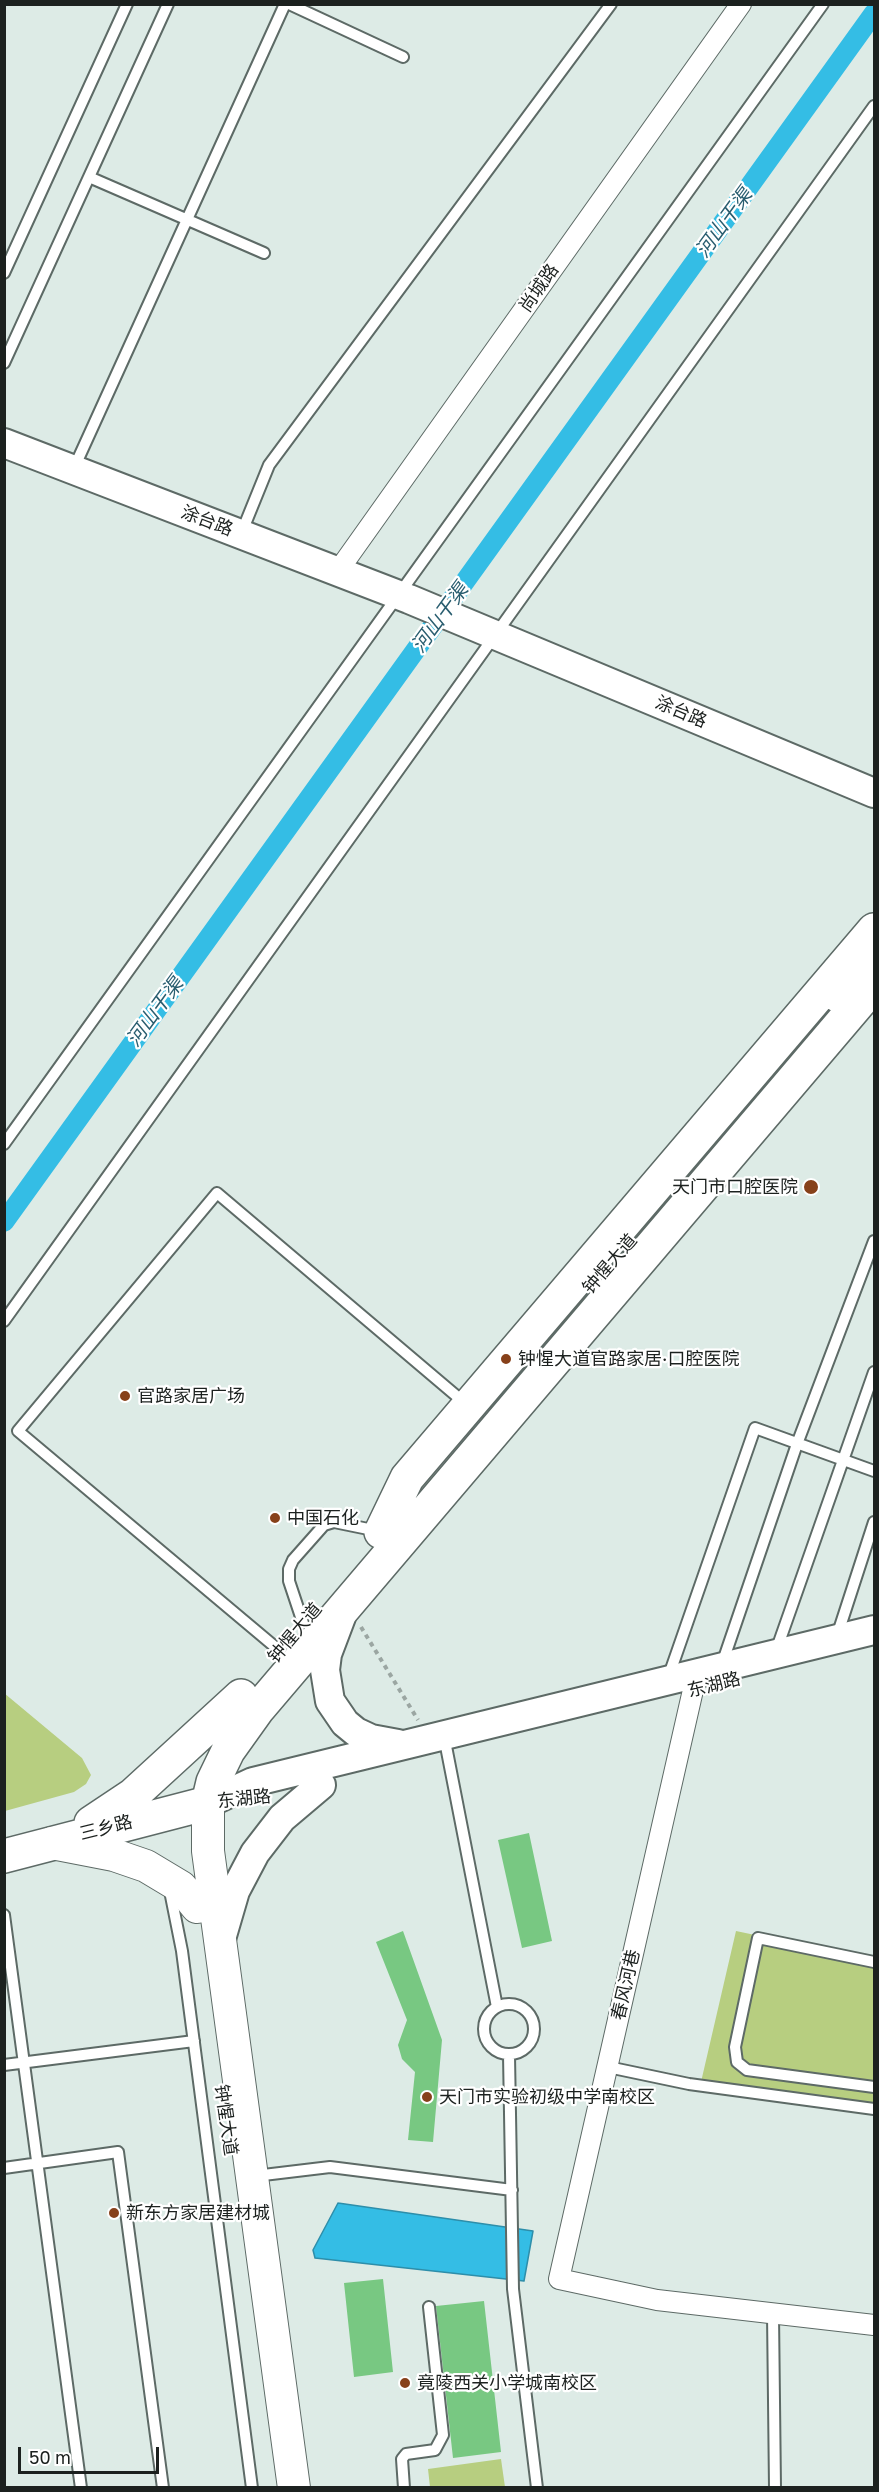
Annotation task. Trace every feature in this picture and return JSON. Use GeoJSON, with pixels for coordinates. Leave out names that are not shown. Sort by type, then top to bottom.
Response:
{"type":"FeatureCollection","features":[{"type":"Feature","properties":{"kind":"highway"},"geometry":{"type":"LineString","coordinates":[[381,1532],[407,1478],[874,930]]}},
{"type":"Feature","properties":{"kind":"highway","name":"钟惺大道"},"geometry":{"type":"LineString","coordinates":[[198,1806],[196,1774],[211,1738],[241,1696],[874,954]]}},
{"type":"Feature","properties":{"kind":"highway","name":"钟惺大道"},"geometry":{"type":"LineString","coordinates":[[198,1806],[243,1728],[346,1603],[617,1298],[874,985]]}},
{"type":"Feature","properties":{"kind":"highway"},"geometry":{"type":"LineString","coordinates":[[617,1298],[874,1009]]}},
{"type":"Feature","properties":{"kind":"highway"},"geometry":{"type":"LineString","coordinates":[[52,1843],[90,1824],[133,1795],[241,1696]]}},
{"type":"Feature","properties":{"kind":"highway","name":"三乡路"},"geometry":{"type":"LineString","coordinates":[[4,1856],[198,1806]]}},
{"type":"Feature","properties":{"kind":"main road","name":"涂台路"},"geometry":{"type":"LineString","coordinates":[[4,443],[492,632],[874,793]]}},
{"type":"Feature","properties":{"kind":"main road"},"geometry":{"type":"LineString","coordinates":[[346,1603],[327,1654],[325,1685],[330,1701],[345,1723],[371,1739],[431,1743]]}},
{"type":"Feature","properties":{"kind":"main road","name":"东湖路"},"geometry":{"type":"LineString","coordinates":[[198,1806],[259,1799],[321,1785],[431,1743],[721,1667],[874,1630]]}},
{"type":"Feature","properties":{"kind":"main road","name":"东湖路"},"geometry":{"type":"LineString","coordinates":[[198,1806],[253,1782],[693,1690],[874,1644]]}},
{"type":"Feature","properties":{"kind":"main road"},"geometry":{"type":"LineString","coordinates":[[220,1944],[235,1892],[249,1862],[282,1818],[321,1785]]}},
{"type":"Feature","properties":{"kind":"main road","name":"钟惺大道"},"geometry":{"type":"LineString","coordinates":[[198,1806],[189,1841],[276,2487]]}},
{"type":"Feature","properties":{"kind":"main road","name":"钟惺大道"},"geometry":{"type":"LineString","coordinates":[[198,1806],[208,1851],[294,2487]]}},
{"type":"Feature","properties":{"kind":"main road"},"geometry":{"type":"LineString","coordinates":[[52,1843],[114,1855],[166,1877],[181,1887],[197,1907]]}},
{"type":"Feature","properties":{"kind":"street","name":"尚城路"},"geometry":{"type":"LineString","coordinates":[[338,571],[741,4]]}},
{"type":"Feature","properties":{"kind":"street","name":"春风河巷"},"geometry":{"type":"LineString","coordinates":[[693,1690],[559,2279],[657,2300],[773,2314]]}},
{"type":"Feature","properties":{"kind":"street"},"geometry":{"type":"LineString","coordinates":[[773,2314],[874,2325]]}},
{"type":"Feature","properties":{"kind":"lane"},"geometry":{"type":"LineString","coordinates":[[4,273],[128,4]]}},
{"type":"Feature","properties":{"kind":"lane"},"geometry":{"type":"LineString","coordinates":[[4,363],[168,4]]}},
{"type":"Feature","properties":{"kind":"lane"},"geometry":{"type":"LineString","coordinates":[[73,470],[287,4],[404,57]]}},
{"type":"Feature","properties":{"kind":"lane"},"geometry":{"type":"LineString","coordinates":[[241,534],[269,465],[611,4]]}},
{"type":"Feature","properties":{"kind":"lane"},"geometry":{"type":"LineString","coordinates":[[4,1144],[404,597],[823,4]]}},
{"type":"Feature","properties":{"kind":"lane"},"geometry":{"type":"LineString","coordinates":[[4,1321],[492,632],[874,106]]}},
{"type":"Feature","properties":{"kind":"lane"},"geometry":{"type":"LineString","coordinates":[[89,177],[264,253]]}},
{"type":"Feature","properties":{"kind":"lane"},"geometry":{"type":"LineString","coordinates":[[280,1651],[18,1431],[218,1192],[468,1406]]}},
{"type":"Feature","properties":{"kind":"lane"},"geometry":{"type":"LineString","coordinates":[[721,1667],[797,1444],[874,1240]]}},
{"type":"Feature","properties":{"kind":"lane"},"geometry":{"type":"LineString","coordinates":[[775,1654],[874,1372]]}},
{"type":"Feature","properties":{"kind":"lane"},"geometry":{"type":"LineString","coordinates":[[667,1681],[754,1428],[874,1471]]}},
{"type":"Feature","properties":{"kind":"lane"},"geometry":{"type":"LineString","coordinates":[[303,1623],[289,1581],[289,1569],[293,1560],[316,1532],[324,1525],[334,1522],[381,1532]]}},
{"type":"Feature","properties":{"kind":"lane"},"geometry":{"type":"LineString","coordinates":[[836,1639],[874,1522]]}},
{"type":"Feature","properties":{"kind":"lane"},"geometry":{"type":"LineString","coordinates":[[431,1743],[497,2007]]}},
{"type":"Feature","properties":{"kind":"lane"},"geometry":{"type":"LineString","coordinates":[[166,1877],[176,1910],[252,2487]]}},
{"type":"Feature","properties":{"kind":"lane"},"geometry":{"type":"LineString","coordinates":[[4,1915],[81,2487]]}},
{"type":"Feature","properties":{"kind":"lane"},"geometry":{"type":"LineString","coordinates":[[874,1962],[758,1938],[735,2047],[737,2061],[747,2070],[874,2088]]}},
{"type":"Feature","properties":{"kind":"lane"},"geometry":{"type":"LineString","coordinates":[[513,2004],[528,2013],[532,2020],[533,2036],[524,2049],[509,2055],[494,2050],[484,2036],[485,2019],[497,2007],[513,2004]]}},
{"type":"Feature","properties":{"kind":"lane"},"geometry":{"type":"LineString","coordinates":[[4,2065],[194,2041]]}},
{"type":"Feature","properties":{"kind":"lane"},"geometry":{"type":"LineString","coordinates":[[509,2055],[513,2289],[537,2487]]}},
{"type":"Feature","properties":{"kind":"lane"},"geometry":{"type":"LineString","coordinates":[[608,2067],[689,2084],[874,2109]]}},
{"type":"Feature","properties":{"kind":"lane"},"geometry":{"type":"LineString","coordinates":[[4,2168],[118,2152],[164,2487]]}},
{"type":"Feature","properties":{"kind":"lane"},"geometry":{"type":"LineString","coordinates":[[252,2176],[330,2167],[512,2190]]}},
{"type":"Feature","properties":{"kind":"lane"},"geometry":{"type":"LineString","coordinates":[[404,2487],[402,2459],[406,2454],[435,2450],[443,2435],[429,2307]]}},
{"type":"Feature","properties":{"kind":"lane"},"geometry":{"type":"LineString","coordinates":[[773,2314],[775,2487]]}},
{"type":"Feature","properties":{"kind":"path"},"geometry":{"type":"LineString","coordinates":[[346,1603],[431,1743]]}},
{"type":"Feature","properties":{"kind":"green space"},"geometry":{"type":"Polygon","coordinates":[[[4,1693],[82,1758],[91,1775],[86,1784],[74,1792],[5,1811],[4,1693]]]}},
{"type":"Feature","properties":{"kind":"green space"},"geometry":{"type":"Polygon","coordinates":[[[736,1931],[874,1960],[874,2106],[701,2082],[736,1931]]]}},
{"type":"Feature","properties":{"kind":"green space"},"geometry":{"type":"Polygon","coordinates":[[[501,2459],[505,2487],[430,2487],[428,2469],[501,2459]]]}},
{"type":"Feature","properties":{"kind":"water"},"geometry":{"type":"Polygon","coordinates":[[[338,2203],[533,2231],[524,2281],[315,2258],[313,2250],[338,2203]]]}},
{"type":"Feature","properties":{"kind":"building"},"geometry":{"type":"Polygon","coordinates":[[[529,1833],[552,1941],[522,1948],[498,1840],[529,1833]]]}},
{"type":"Feature","properties":{"kind":"building"},"geometry":{"type":"Polygon","coordinates":[[[403,1931],[442,2040],[433,2142],[408,2140],[415,2072],[402,2059],[398,2045],[407,2020],[376,1942],[403,1931]]]}},
{"type":"Feature","properties":{"kind":"building"},"geometry":{"type":"Polygon","coordinates":[[[383,2279],[393,2372],[354,2377],[344,2283],[383,2279]]]}},
{"type":"Feature","properties":{"kind":"building"},"geometry":{"type":"Polygon","coordinates":[[[484,2301],[501,2452],[453,2458],[436,2306],[484,2301]]]}},
{"type":"Feature","properties":{"kind":"waterway","name":"河山干渠"},"geometry":{"type":"LineString","coordinates":[[4,1222],[874,13]]}},
{"type":"Feature","properties":{"kind":"place","name":"天门市口腔医院"},"geometry":{"type":"Point","coordinates":[811,1187]}},
{"type":"Feature","properties":{"kind":"place","name":"钟惺大道官路家居·口腔医院"},"geometry":{"type":"Point","coordinates":[506,1359]}},
{"type":"Feature","properties":{"kind":"place","name":"官路家居广场"},"geometry":{"type":"Point","coordinates":[125,1396]}},
{"type":"Feature","properties":{"kind":"place","name":"中国石化"},"geometry":{"type":"Point","coordinates":[275,1518]}},
{"type":"Feature","properties":{"kind":"place","name":"天门市实验初级中学南校区"},"geometry":{"type":"Point","coordinates":[427,2097]}},
{"type":"Feature","properties":{"kind":"place","name":"新东方家居建材城"},"geometry":{"type":"Point","coordinates":[114,2213]}},
{"type":"Feature","properties":{"kind":"place","name":"竟陵西关小学城南校区"},"geometry":{"type":"Point","coordinates":[405,2383]}}]}
